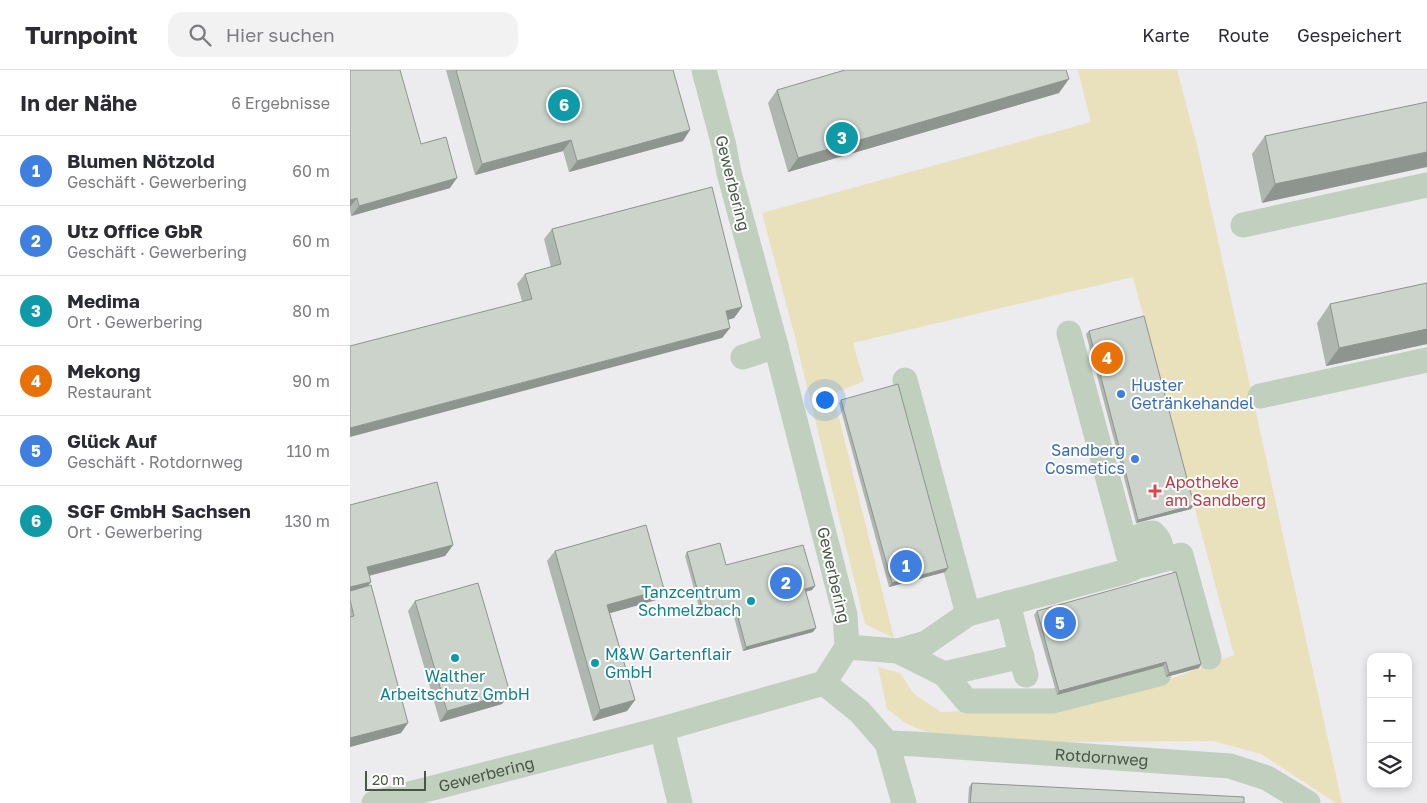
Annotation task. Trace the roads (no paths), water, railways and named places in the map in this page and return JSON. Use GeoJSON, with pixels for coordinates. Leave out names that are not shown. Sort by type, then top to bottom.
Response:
{"type":"FeatureCollection","features":[{"type":"Feature","properties":{"kind":"street","name":"Gewerbering"},"geometry":{"type":"LineString","coordinates":[[374,803],[662,729],[824,683],[847,647],[845,615],[704,70]]}},
{"type":"Feature","properties":{"kind":"street"},"geometry":{"type":"LineString","coordinates":[[1243,225],[1427,185]]}},
{"type":"Feature","properties":{"kind":"street"},"geometry":{"type":"LineString","coordinates":[[1069,333],[1132,569]]}},
{"type":"Feature","properties":{"kind":"street"},"geometry":{"type":"LineString","coordinates":[[743,357],[776,346]]}},
{"type":"Feature","properties":{"kind":"street"},"geometry":{"type":"LineString","coordinates":[[1260,396],[1427,360]]}},
{"type":"Feature","properties":{"kind":"street"},"geometry":{"type":"LineString","coordinates":[[905,380],[968,614]]}},
{"type":"Feature","properties":{"kind":"street"},"geometry":{"type":"LineString","coordinates":[[847,647],[898,651],[926,643],[968,614],[1181,555],[1209,657]]}},
{"type":"Feature","properties":{"kind":"street"},"geometry":{"type":"LineString","coordinates":[[944,674],[1024,666],[1008,603]]}},
{"type":"Feature","properties":{"kind":"street"},"geometry":{"type":"LineString","coordinates":[[898,651],[944,674],[967,701],[1053,701],[1159,674]]}},
{"type":"Feature","properties":{"kind":"street"},"geometry":{"type":"LineString","coordinates":[[824,683],[860,712],[887,743],[904,803]]}},
{"type":"Feature","properties":{"kind":"street"},"geometry":{"type":"LineString","coordinates":[[662,729],[680,803]]}},
{"type":"Feature","properties":{"kind":"street","name":"Rotdornweg"},"geometry":{"type":"LineString","coordinates":[[887,743],[1230,766],[1267,778],[1308,803]]}},
{"type":"Feature","properties":{"kind":"place","name":"SGF GmbH Sachsen"},"geometry":{"type":"Point","coordinates":[564,105]}},
{"type":"Feature","properties":{"kind":"place","name":"Medima"},"geometry":{"type":"Point","coordinates":[842,138]}},
{"type":"Feature","properties":{"kind":"place","name":"Mekong"},"geometry":{"type":"Point","coordinates":[1107,358]}},
{"type":"Feature","properties":{"kind":"place","name":"Huster Getränkehandel"},"geometry":{"type":"Point","coordinates":[1121,394]}},
{"type":"Feature","properties":{"kind":"place","name":"Sandberg Cosmetics"},"geometry":{"type":"Point","coordinates":[1135,459]}},
{"type":"Feature","properties":{"kind":"place","name":"Apotheke am Sandberg"},"geometry":{"type":"Point","coordinates":[1155,491]}},
{"type":"Feature","properties":{"kind":"place","name":"Blumen Nötzold"},"geometry":{"type":"Point","coordinates":[906,566]}},
{"type":"Feature","properties":{"kind":"place","name":"Utz Office GbR"},"geometry":{"type":"Point","coordinates":[786,583]}},
{"type":"Feature","properties":{"kind":"place","name":"Tanzcentrum Schmelzbach"},"geometry":{"type":"Point","coordinates":[751,601]}},
{"type":"Feature","properties":{"kind":"place","name":"Glück Auf"},"geometry":{"type":"Point","coordinates":[1060,623]}},
{"type":"Feature","properties":{"kind":"place","name":"Walther Arbeitschutz GmbH"},"geometry":{"type":"Point","coordinates":[455,658]}},
{"type":"Feature","properties":{"kind":"place","name":"M&W Gartenflair GmbH"},"geometry":{"type":"Point","coordinates":[595,663]}}]}
